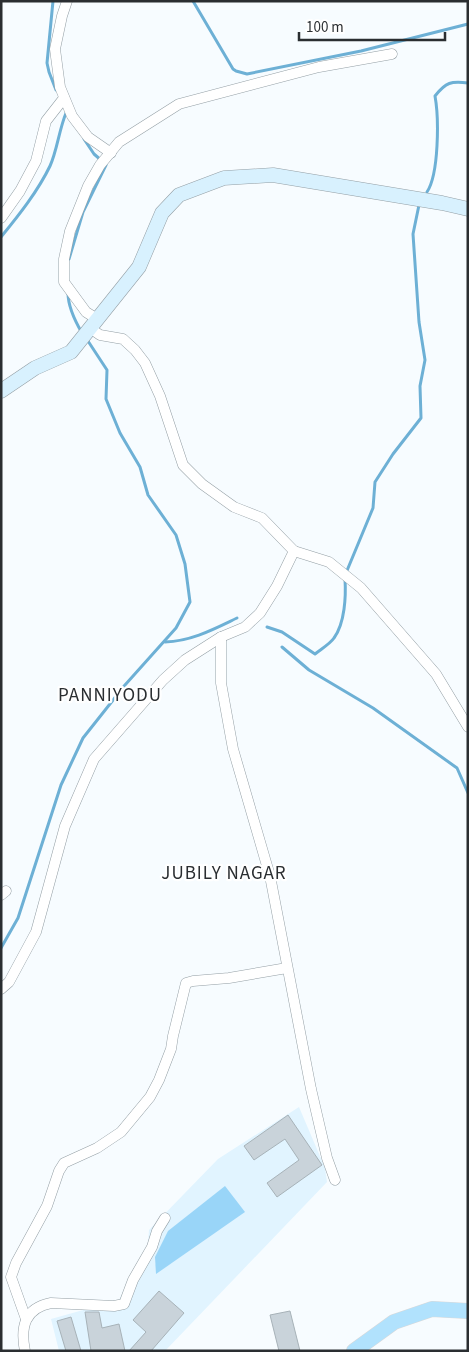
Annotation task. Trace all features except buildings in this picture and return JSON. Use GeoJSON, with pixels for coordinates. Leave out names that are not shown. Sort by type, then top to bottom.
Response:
{"type":"FeatureCollection","features":[{"type":"Feature","properties":{"kind":"main road"},"geometry":{"type":"LineString","coordinates":[[1,391],[35,368],[71,352],[139,268],[162,213],[180,195],[224,178],[273,175],[468,209]]}},
{"type":"Feature","properties":{"kind":"main road"},"geometry":{"type":"LineString","coordinates":[[354,1351],[394,1322],[432,1309],[468,1311]]}},
{"type":"Feature","properties":{"kind":"street"},"geometry":{"type":"LineString","coordinates":[[67,1],[55,53],[60,87],[72,116],[88,137],[111,153]]}},
{"type":"Feature","properties":{"kind":"street"},"geometry":{"type":"LineString","coordinates":[[392,54],[319,68],[179,104],[119,142],[100,165],[88,186],[70,231],[64,259],[64,282],[86,312],[91,326],[100,334],[123,339],[145,363],[160,396],[183,465],[202,484],[234,507],[262,518],[294,551],[329,562],[361,588],[436,674],[468,727]]}},
{"type":"Feature","properties":{"kind":"street"},"geometry":{"type":"LineString","coordinates":[[1,218],[20,191],[36,161],[46,121],[64,98]]}},
{"type":"Feature","properties":{"kind":"street"},"geometry":{"type":"LineString","coordinates":[[1,989],[9,982],[36,932],[65,826],[94,759],[163,680],[185,660],[221,637],[245,627],[260,613],[278,586],[294,551]]}},
{"type":"Feature","properties":{"kind":"street"},"geometry":{"type":"LineString","coordinates":[[221,637],[221,683],[233,749],[270,876],[310,1088],[327,1158],[335,1180]]}},
{"type":"Feature","properties":{"kind":"street"},"geometry":{"type":"LineString","coordinates":[[26,1319],[11,1277],[16,1263],[47,1206],[59,1171],[64,1163],[97,1148],[121,1132],[150,1097],[171,1049],[186,984],[193,981],[229,978],[287,968]]}},
{"type":"Feature","properties":{"kind":"street"},"geometry":{"type":"LineString","coordinates":[[24,1351],[23,1341],[26,1319],[33,1309],[51,1303],[114,1306],[124,1304],[133,1280],[152,1247],[157,1231],[165,1218]]}},
{"type":"Feature","properties":{"kind":"shaded area"},"geometry":{"type":"Polygon","coordinates":[[[299,1107],[325,1168],[327,1182],[165,1351],[59,1351],[51,1319],[119,1300],[148,1244],[149,1230],[218,1159],[299,1107]]]}},
{"type":"Feature","properties":{"kind":"shaded area"},"geometry":{"type":"Polygon","coordinates":[[[225,1186],[245,1212],[156,1274],[155,1257],[168,1231],[225,1186]]]}},
{"type":"Feature","properties":{"kind":"waterway"},"geometry":{"type":"LineString","coordinates":[[53,1],[47,63],[56,90]]}},
{"type":"Feature","properties":{"kind":"waterway"},"geometry":{"type":"LineString","coordinates":[[193,1],[233,69],[247,74],[361,51],[468,24]]}},
{"type":"Feature","properties":{"kind":"waterway"},"geometry":{"type":"LineString","coordinates":[[427,192],[431,184],[436,160],[437,118],[435,96],[446,85],[457,82],[468,83]]}},
{"type":"Feature","properties":{"kind":"waterway"},"geometry":{"type":"LineString","coordinates":[[1,237],[40,185],[52,160],[66,113]]}},
{"type":"Feature","properties":{"kind":"waterway"},"geometry":{"type":"LineString","coordinates":[[84,139],[94,154],[102,161]]}},
{"type":"Feature","properties":{"kind":"waterway"},"geometry":{"type":"LineString","coordinates":[[69,259],[83,212],[106,165]]}},
{"type":"Feature","properties":{"kind":"waterway"},"geometry":{"type":"LineString","coordinates":[[346,573],[373,508],[375,482],[393,454],[421,418],[420,386],[425,360],[419,322],[413,234],[419,205]]}},
{"type":"Feature","properties":{"kind":"waterway"},"geometry":{"type":"LineString","coordinates":[[68,293],[74,319],[82,333]]}},
{"type":"Feature","properties":{"kind":"waterway"},"geometry":{"type":"LineString","coordinates":[[1,948],[18,918],[61,785],[83,738],[125,685],[176,628],[190,602],[185,564],[176,535],[148,495],[140,467],[120,433],[106,399],[107,370],[86,338]]}},
{"type":"Feature","properties":{"kind":"waterway"},"geometry":{"type":"LineString","coordinates":[[267,627],[282,632],[315,654],[328,644],[338,632],[343,617],[345,579]]}},
{"type":"Feature","properties":{"kind":"waterway"},"geometry":{"type":"LineString","coordinates":[[165,642],[194,637],[237,618]]}},
{"type":"Feature","properties":{"kind":"waterway"},"geometry":{"type":"LineString","coordinates":[[282,647],[309,670],[373,708],[457,768],[468,793]]}},
{"type":"Feature","properties":{"kind":"district","name":"PANNIYODU"},"geometry":{"type":"Point","coordinates":[110,694]}},
{"type":"Feature","properties":{"kind":"district","name":"JUBILY NAGAR"},"geometry":{"type":"Point","coordinates":[224,872]}}]}
